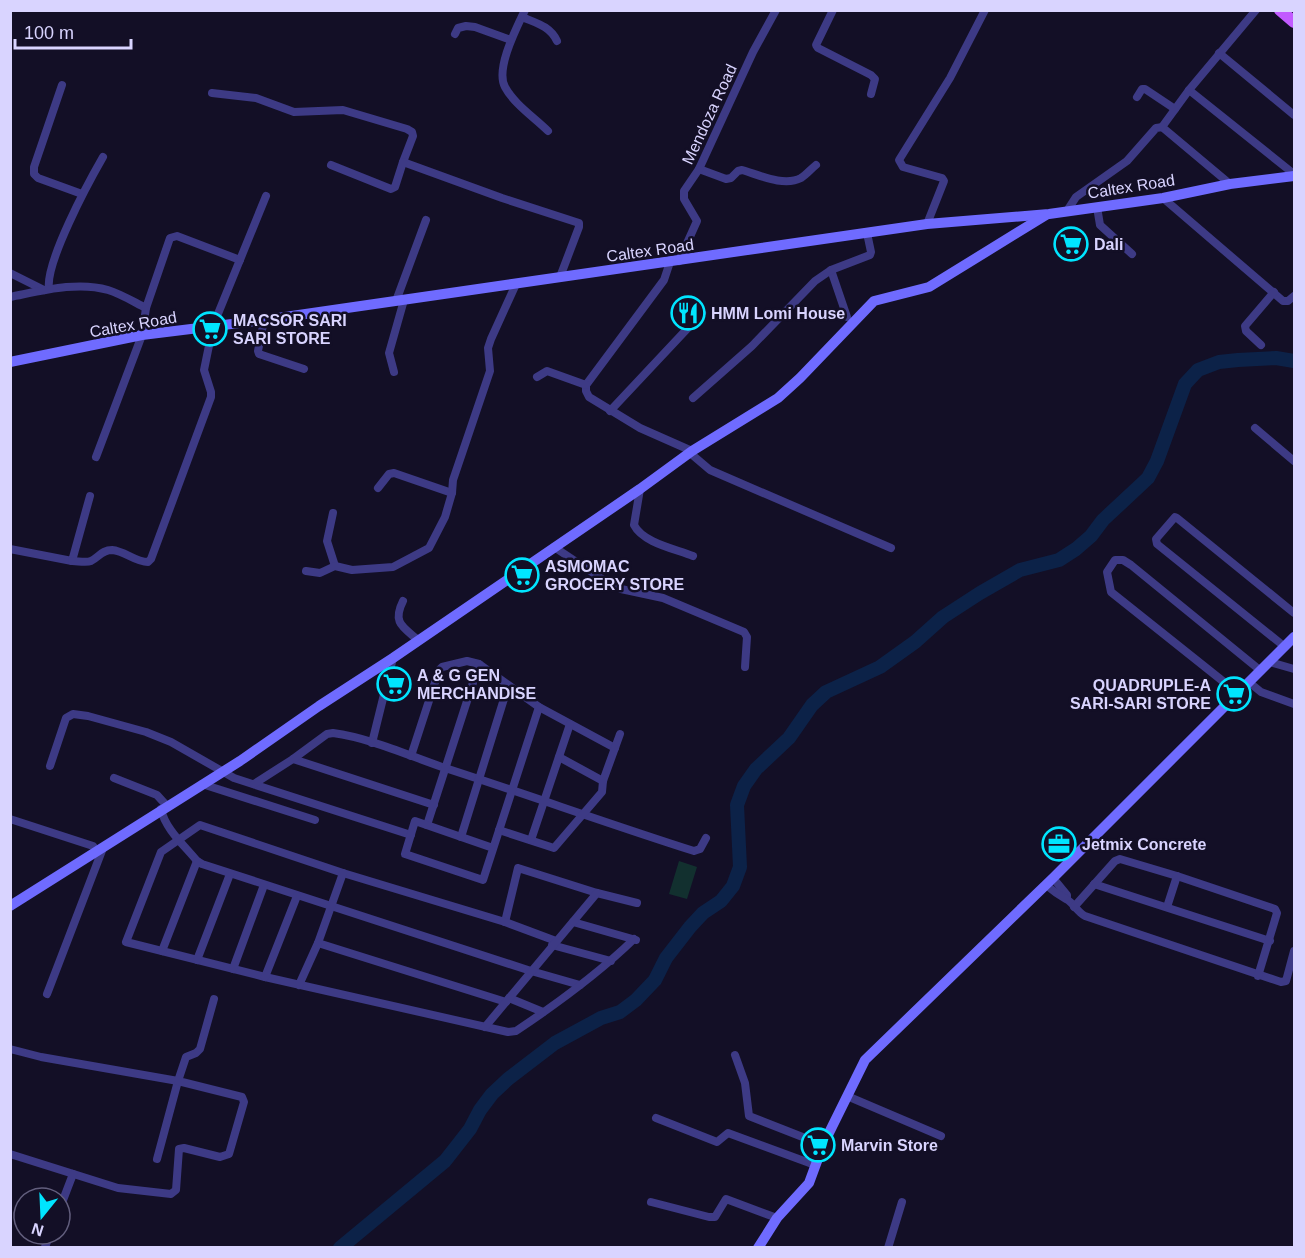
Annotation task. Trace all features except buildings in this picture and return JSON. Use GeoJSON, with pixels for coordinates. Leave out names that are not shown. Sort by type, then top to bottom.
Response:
{"type":"FeatureCollection","features":[{"type":"Feature","properties":{"kind":"main road"},"geometry":{"type":"LineString","coordinates":[[1280,10],[1294,22]]}},
{"type":"Feature","properties":{"kind":"street","name":"Mendoza Road"},"geometry":{"type":"LineString","coordinates":[[674,261],[697,221],[683,195],[699,169],[753,52],[776,10]]}},
{"type":"Feature","properties":{"kind":"street"},"geometry":{"type":"LineString","coordinates":[[833,10],[816,45],[871,75],[875,79],[871,94]]}},
{"type":"Feature","properties":{"kind":"street"},"geometry":{"type":"LineString","coordinates":[[927,224],[944,181],[942,178],[903,167],[899,160],[950,78],[985,10]]}},
{"type":"Feature","properties":{"kind":"street"},"geometry":{"type":"LineString","coordinates":[[1163,128],[1189,90],[1256,10]]}},
{"type":"Feature","properties":{"kind":"street"},"geometry":{"type":"LineString","coordinates":[[548,131],[505,86],[503,81],[505,60],[511,40],[524,14],[548,28],[557,41]]}},
{"type":"Feature","properties":{"kind":"street"},"geometry":{"type":"LineString","coordinates":[[455,34],[458,28],[466,26],[511,40]]}},
{"type":"Feature","properties":{"kind":"street"},"geometry":{"type":"LineString","coordinates":[[1219,54],[1294,115]]}},
{"type":"Feature","properties":{"kind":"street"},"geometry":{"type":"LineString","coordinates":[[62,85],[34,167],[34,174],[38,178],[82,195]]}},
{"type":"Feature","properties":{"kind":"street"},"geometry":{"type":"LineString","coordinates":[[1137,97],[1142,89],[1145,89],[1175,109]]}},
{"type":"Feature","properties":{"kind":"street"},"geometry":{"type":"LineString","coordinates":[[1189,90],[1294,175]]}},
{"type":"Feature","properties":{"kind":"street"},"geometry":{"type":"LineString","coordinates":[[212,93],[256,98],[294,112],[343,110],[412,132],[413,136],[395,187],[391,189],[331,165]]}},
{"type":"Feature","properties":{"kind":"street"},"geometry":{"type":"LineString","coordinates":[[1067,211],[1076,197],[1127,161],[1156,129],[1163,128],[1230,184]]}},
{"type":"Feature","properties":{"kind":"street"},"geometry":{"type":"LineString","coordinates":[[46,290],[49,276],[82,195],[103,157]]}},
{"type":"Feature","properties":{"kind":"street"},"geometry":{"type":"LineString","coordinates":[[403,162],[502,198],[577,221],[579,227],[560,278]]}},
{"type":"Feature","properties":{"kind":"street"},"geometry":{"type":"LineString","coordinates":[[699,169],[726,179],[742,170],[776,180],[789,181],[801,178],[816,165]]}},
{"type":"Feature","properties":{"kind":"street","name":"Caltex Road"},"geometry":{"type":"LineString","coordinates":[[10,362],[142,335],[264,320],[927,224],[1049,213],[1163,198],[1230,184],[1294,175]]}},
{"type":"Feature","properties":{"kind":"street"},"geometry":{"type":"LineString","coordinates":[[10,549],[72,561],[92,561],[101,553],[110,550],[120,551],[143,562],[151,559],[211,397],[204,370],[213,326],[266,196]]}},
{"type":"Feature","properties":{"kind":"street"},"geometry":{"type":"LineString","coordinates":[[1163,198],[1286,302],[1294,296]]}},
{"type":"Feature","properties":{"kind":"street"},"geometry":{"type":"LineString","coordinates":[[1097,207],[1100,225],[1132,254]]}},
{"type":"Feature","properties":{"kind":"street"},"geometry":{"type":"LineString","coordinates":[[10,906],[222,772],[393,658],[691,452],[778,398],[874,302],[929,287],[1049,213]]}},
{"type":"Feature","properties":{"kind":"street"},"geometry":{"type":"LineString","coordinates":[[394,372],[389,353],[400,300],[426,220]]}},
{"type":"Feature","properties":{"kind":"street"},"geometry":{"type":"LineString","coordinates":[[693,398],[752,346],[815,281],[831,270],[870,255],[867,233]]}},
{"type":"Feature","properties":{"kind":"street"},"geometry":{"type":"LineString","coordinates":[[96,458],[142,335],[146,308],[170,238],[177,236],[240,260]]}},
{"type":"Feature","properties":{"kind":"street"},"geometry":{"type":"LineString","coordinates":[[674,261],[664,280],[586,385],[588,397],[640,428],[691,452],[710,470],[891,548]]}},
{"type":"Feature","properties":{"kind":"street"},"geometry":{"type":"LineString","coordinates":[[831,270],[847,317]]}},
{"type":"Feature","properties":{"kind":"street"},"geometry":{"type":"LineString","coordinates":[[10,273],[46,290]]}},
{"type":"Feature","properties":{"kind":"street"},"geometry":{"type":"LineString","coordinates":[[306,571],[320,573],[335,566],[352,570],[393,567],[429,549],[446,517],[453,480],[490,371],[488,348],[516,284]]}},
{"type":"Feature","properties":{"kind":"street"},"geometry":{"type":"LineString","coordinates":[[10,297],[46,290],[96,288],[109,290],[146,308]]}},
{"type":"Feature","properties":{"kind":"street"},"geometry":{"type":"LineString","coordinates":[[1261,345],[1246,331],[1245,326],[1274,292]]}},
{"type":"Feature","properties":{"kind":"street"},"geometry":{"type":"LineString","coordinates":[[610,411],[702,313]]}},
{"type":"Feature","properties":{"kind":"street"},"geometry":{"type":"LineString","coordinates":[[264,320],[259,354],[304,369]]}},
{"type":"Feature","properties":{"kind":"street"},"geometry":{"type":"LineString","coordinates":[[537,377],[547,371],[586,385]]}},
{"type":"Feature","properties":{"kind":"street"},"geometry":{"type":"LineString","coordinates":[[1255,428],[1294,461]]}},
{"type":"Feature","properties":{"kind":"street"},"geometry":{"type":"LineString","coordinates":[[378,488],[389,474],[394,473],[452,493]]}},
{"type":"Feature","properties":{"kind":"street"},"geometry":{"type":"LineString","coordinates":[[640,489],[634,525],[639,532],[693,556]]}},
{"type":"Feature","properties":{"kind":"street"},"geometry":{"type":"LineString","coordinates":[[72,561],[90,496]]}},
{"type":"Feature","properties":{"kind":"street"},"geometry":{"type":"LineString","coordinates":[[333,513],[327,547],[335,566]]}},
{"type":"Feature","properties":{"kind":"street"},"geometry":{"type":"LineString","coordinates":[[1285,647],[1158,544],[1156,539],[1177,518],[1294,613]]}},
{"type":"Feature","properties":{"kind":"street"},"geometry":{"type":"LineString","coordinates":[[554,547],[621,589],[653,595],[744,632],[747,638],[745,667]]}},
{"type":"Feature","properties":{"kind":"street"},"geometry":{"type":"LineString","coordinates":[[1239,694],[1111,592],[1107,572],[1115,560],[1123,560],[1131,565],[1261,671]]}},
{"type":"Feature","properties":{"kind":"street"},"geometry":{"type":"LineString","coordinates":[[403,602],[397,612],[397,619],[418,640]]}},
{"type":"Feature","properties":{"kind":"street"},"geometry":{"type":"LineString","coordinates":[[758,1248],[777,1218],[808,1183],[823,1145],[865,1060],[1050,882],[1294,637]]}},
{"type":"Feature","properties":{"kind":"street"},"geometry":{"type":"LineString","coordinates":[[372,743],[393,658]]}},
{"type":"Feature","properties":{"kind":"street"},"geometry":{"type":"LineString","coordinates":[[411,756],[442,667],[467,661],[479,664],[539,707],[615,748]]}},
{"type":"Feature","properties":{"kind":"street"},"geometry":{"type":"LineString","coordinates":[[1270,662],[1294,669]]}},
{"type":"Feature","properties":{"kind":"street"},"geometry":{"type":"LineString","coordinates":[[427,825],[479,664]]}},
{"type":"Feature","properties":{"kind":"street"},"geometry":{"type":"LineString","coordinates":[[1250,683],[1261,692],[1294,704]]}},
{"type":"Feature","properties":{"kind":"street"},"geometry":{"type":"LineString","coordinates":[[461,837],[508,686]]}},
{"type":"Feature","properties":{"kind":"street"},"geometry":{"type":"LineString","coordinates":[[493,848],[415,822],[405,854],[483,880],[539,707]]}},
{"type":"Feature","properties":{"kind":"street"},"geometry":{"type":"LineString","coordinates":[[50,766],[66,718],[73,714],[88,716],[146,732],[171,742],[222,772],[254,784],[411,835]]}},
{"type":"Feature","properties":{"kind":"street"},"geometry":{"type":"LineString","coordinates":[[531,840],[570,724]]}},
{"type":"Feature","properties":{"kind":"street"},"geometry":{"type":"LineString","coordinates":[[254,784],[327,734],[338,734],[372,743],[694,850],[699,849],[706,838]]}},
{"type":"Feature","properties":{"kind":"street"},"geometry":{"type":"LineString","coordinates":[[499,830],[554,848],[602,792],[603,781],[620,734]]}},
{"type":"Feature","properties":{"kind":"street"},"geometry":{"type":"LineString","coordinates":[[559,757],[603,781]]}},
{"type":"Feature","properties":{"kind":"street"},"geometry":{"type":"LineString","coordinates":[[293,759],[434,805]]}},
{"type":"Feature","properties":{"kind":"street"},"geometry":{"type":"LineString","coordinates":[[114,778],[157,795],[164,808],[164,819],[197,861],[297,896],[580,985]]}},
{"type":"Feature","properties":{"kind":"street"},"geometry":{"type":"LineString","coordinates":[[202,784],[315,820]]}},
{"type":"Feature","properties":{"kind":"street"},"geometry":{"type":"LineString","coordinates":[[10,819],[100,850]]}},
{"type":"Feature","properties":{"kind":"street"},"geometry":{"type":"LineString","coordinates":[[573,922],[636,940],[611,961],[543,1012],[516,1030],[508,1032],[299,985],[126,942],[161,852],[201,825],[344,873],[505,922],[554,943],[611,961]]}},
{"type":"Feature","properties":{"kind":"street"},"geometry":{"type":"LineString","coordinates":[[47,994],[100,850]]}},
{"type":"Feature","properties":{"kind":"street"},"geometry":{"type":"LineString","coordinates":[[1074,907],[1115,861],[1120,859],[1275,909],[1277,913],[1270,941],[1258,975]]}},
{"type":"Feature","properties":{"kind":"street"},"geometry":{"type":"LineString","coordinates":[[162,951],[197,861]]}},
{"type":"Feature","properties":{"kind":"street"},"geometry":{"type":"LineString","coordinates":[[505,922],[518,868],[637,903]]}},
{"type":"Feature","properties":{"kind":"street"},"geometry":{"type":"LineString","coordinates":[[299,985],[344,873]]}},
{"type":"Feature","properties":{"kind":"street"},"geometry":{"type":"LineString","coordinates":[[197,960],[230,874]]}},
{"type":"Feature","properties":{"kind":"street"},"geometry":{"type":"LineString","coordinates":[[1167,907],[1177,876]]}},
{"type":"Feature","properties":{"kind":"street"},"geometry":{"type":"LineString","coordinates":[[1050,882],[1067,895],[1067,899],[1084,916],[1258,975],[1286,981],[1293,962],[1294,951]]}},
{"type":"Feature","properties":{"kind":"street"},"geometry":{"type":"LineString","coordinates":[[1094,884],[1270,941]]}},
{"type":"Feature","properties":{"kind":"street"},"geometry":{"type":"LineString","coordinates":[[232,969],[264,885]]}},
{"type":"Feature","properties":{"kind":"street"},"geometry":{"type":"LineString","coordinates":[[485,1027],[597,893]]}},
{"type":"Feature","properties":{"kind":"street"},"geometry":{"type":"LineString","coordinates":[[266,977],[297,896]]}},
{"type":"Feature","properties":{"kind":"street"},"geometry":{"type":"LineString","coordinates":[[318,942],[543,1012]]}},
{"type":"Feature","properties":{"kind":"street"},"geometry":{"type":"LineString","coordinates":[[157,1159],[186,1057],[200,1049],[214,999]]}},
{"type":"Feature","properties":{"kind":"street"},"geometry":{"type":"LineString","coordinates":[[10,1048],[41,1057],[178,1081],[242,1097],[243,1102],[229,1154],[220,1157],[184,1148],[179,1149],[176,1190],[171,1194],[118,1188],[10,1154]]}},
{"type":"Feature","properties":{"kind":"street"},"geometry":{"type":"LineString","coordinates":[[735,1055],[745,1083],[750,1116],[823,1145]]}},
{"type":"Feature","properties":{"kind":"street"},"geometry":{"type":"LineString","coordinates":[[847,1096],[941,1136]]}},
{"type":"Feature","properties":{"kind":"street"},"geometry":{"type":"LineString","coordinates":[[656,1118],[717,1142],[728,1133],[816,1165]]}},
{"type":"Feature","properties":{"kind":"street"},"geometry":{"type":"LineString","coordinates":[[68,1186],[73,1174]]}},
{"type":"Feature","properties":{"kind":"street"},"geometry":{"type":"LineString","coordinates":[[651,1202],[715,1217],[726,1199],[777,1218]]}},
{"type":"Feature","properties":{"kind":"street"},"geometry":{"type":"LineString","coordinates":[[888,1248],[902,1202]]}},
{"type":"Feature","properties":{"kind":"green space"},"geometry":{"type":"Polygon","coordinates":[[[679,861],[697,867],[687,899],[669,894],[679,861]]]}},
{"type":"Feature","properties":{"kind":"waterway"},"geometry":{"type":"LineString","coordinates":[[340,1248],[445,1161],[470,1129],[492,1094],[508,1079],[555,1043],[601,1018],[620,1012],[636,1000],[655,980],[666,958],[690,927],[703,913],[721,901],[733,886],[740,867],[737,805],[744,786],[756,769],[789,738],[812,705],[826,692],[880,667],[915,642],[943,617],[980,593],[1020,570],[1059,560],[1091,536],[1103,520],[1148,478],[1157,461],[1185,384],[1198,370],[1219,362],[1238,360],[1276,358],[1294,361]]}},
{"type":"Feature","properties":{"kind":"place","name":"Dali"},"geometry":{"type":"Point","coordinates":[1071,244]}},
{"type":"Feature","properties":{"kind":"place","name":"HMM Lomi House"},"geometry":{"type":"Point","coordinates":[688,313]}},
{"type":"Feature","properties":{"kind":"place","name":"MACSOR SARI SARI STORE"},"geometry":{"type":"Point","coordinates":[210,329]}},
{"type":"Feature","properties":{"kind":"place","name":"ASMOMAC GROCERY STORE"},"geometry":{"type":"Point","coordinates":[522,575]}},
{"type":"Feature","properties":{"kind":"place","name":"A & G GEN MERCHANDISE"},"geometry":{"type":"Point","coordinates":[394,684]}},
{"type":"Feature","properties":{"kind":"place","name":"QUADRUPLE-A SARI-SARI STORE"},"geometry":{"type":"Point","coordinates":[1234,694]}},
{"type":"Feature","properties":{"kind":"place","name":"Jetmix Concrete"},"geometry":{"type":"Point","coordinates":[1059,844]}},
{"type":"Feature","properties":{"kind":"place","name":"Marvin Store"},"geometry":{"type":"Point","coordinates":[818,1145]}}]}
